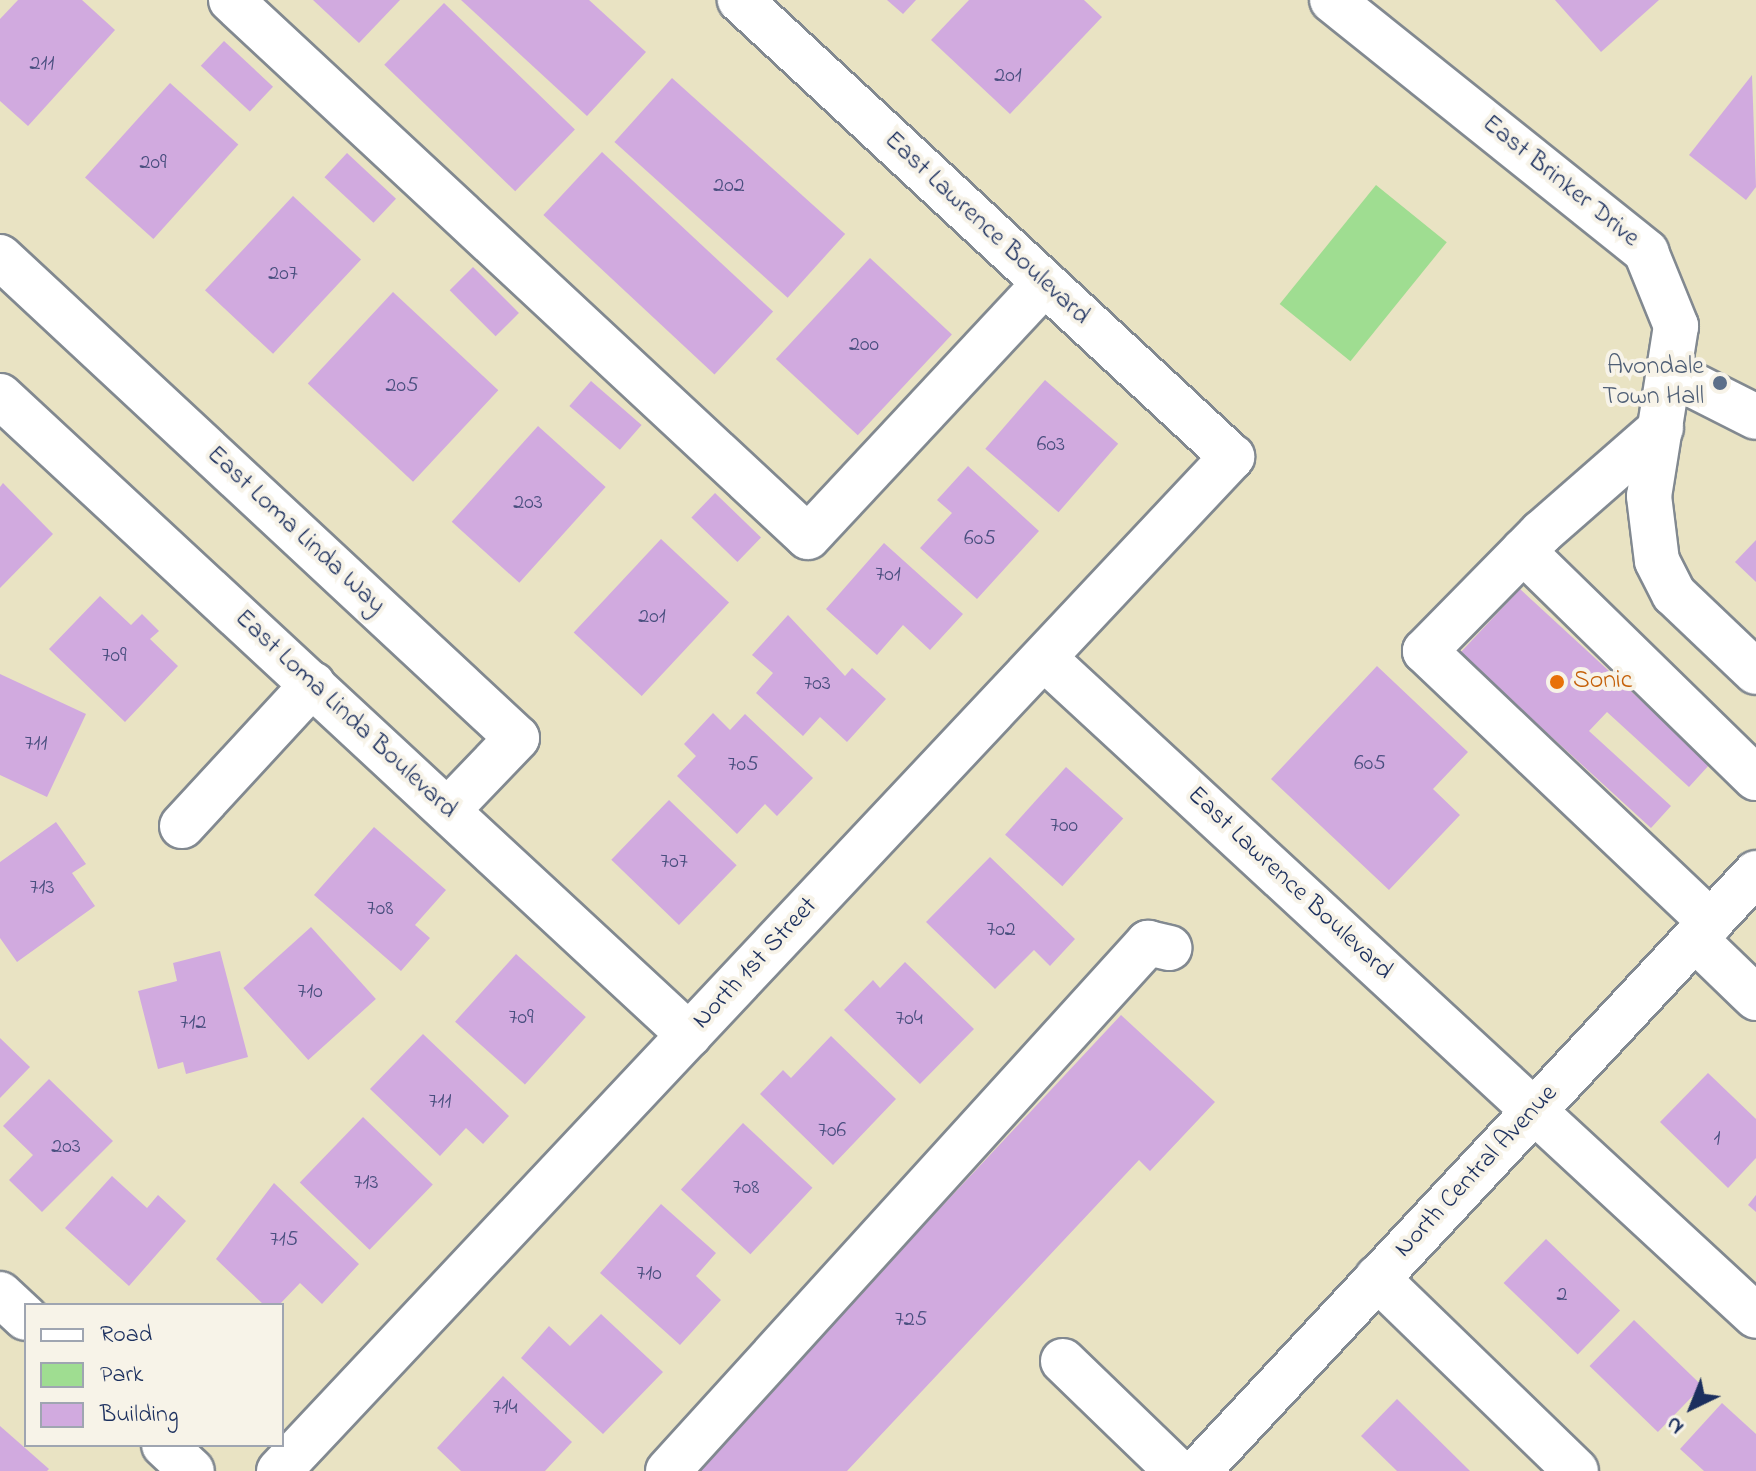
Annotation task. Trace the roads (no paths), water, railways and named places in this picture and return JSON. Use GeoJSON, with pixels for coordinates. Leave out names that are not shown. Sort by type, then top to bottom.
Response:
{"type":"FeatureCollection","features":[{"type":"Feature","properties":{"kind":"street"},"geometry":{"type":"LineString","coordinates":[[231,0],[808,537],[1045,283]]}},
{"type":"Feature","properties":{"kind":"street","name":"East Lawrence Boulevard"},"geometry":{"type":"LineString","coordinates":[[740,0],[1232,457]]}},
{"type":"Feature","properties":{"kind":"street","name":"East Brinker Drive"},"geometry":{"type":"LineString","coordinates":[[1332,0],[1646,252],[1676,326],[1649,510],[1657,561],[1674,594],[1756,672]]}},
{"type":"Feature","properties":{"kind":"street","name":"East Loma Linda Way"},"geometry":{"type":"LineString","coordinates":[[0,257],[517,738],[448,810]]}},
{"type":"Feature","properties":{"kind":"street"},"geometry":{"type":"LineString","coordinates":[[1671,374],[1756,417]]}},
{"type":"Feature","properties":{"kind":"street","name":"East Loma Linda Boulevard"},"geometry":{"type":"LineString","coordinates":[[0,396],[689,1035]]}},
{"type":"Feature","properties":{"kind":"street"},"geometry":{"type":"LineString","coordinates":[[1661,428],[1523,551],[1425,651],[1703,931],[1756,998]]}},
{"type":"Feature","properties":{"kind":"street","name":"North 1st Street"},"geometry":{"type":"LineString","coordinates":[[279,1471],[1232,457]]}},
{"type":"Feature","properties":{"kind":"street"},"geometry":{"type":"LineString","coordinates":[[1523,551],[1756,778]]}},
{"type":"Feature","properties":{"kind":"street","name":"East Lawrence Boulevard"},"geometry":{"type":"LineString","coordinates":[[1044,658],[1756,1316]]}},
{"type":"Feature","properties":{"kind":"street"},"geometry":{"type":"LineString","coordinates":[[182,826],[313,684]]}},
{"type":"Feature","properties":{"kind":"street","name":"North Central Avenue"},"geometry":{"type":"LineString","coordinates":[[1198,1471],[1756,873]]}},
{"type":"Feature","properties":{"kind":"street"},"geometry":{"type":"LineString","coordinates":[[668,1471],[1148,943],[1169,948]]}},
{"type":"Feature","properties":{"kind":"street"},"geometry":{"type":"LineString","coordinates":[[1377,1278],[1576,1471]]}},
{"type":"Feature","properties":{"kind":"street"},"geometry":{"type":"LineString","coordinates":[[0,1294],[24,1316]]}},
{"type":"Feature","properties":{"kind":"street"},"geometry":{"type":"LineString","coordinates":[[1063,1361],[1177,1471]]}},
{"type":"Feature","properties":{"kind":"street"},"geometry":{"type":"LineString","coordinates":[[166,1447],[192,1471]]}},
{"type":"Feature","properties":{"kind":"place","name":"Avondale Town Hall"},"geometry":{"type":"Point","coordinates":[1720,383]}},
{"type":"Feature","properties":{"kind":"place","name":"Sonic"},"geometry":{"type":"Point","coordinates":[1557,682]}}]}
